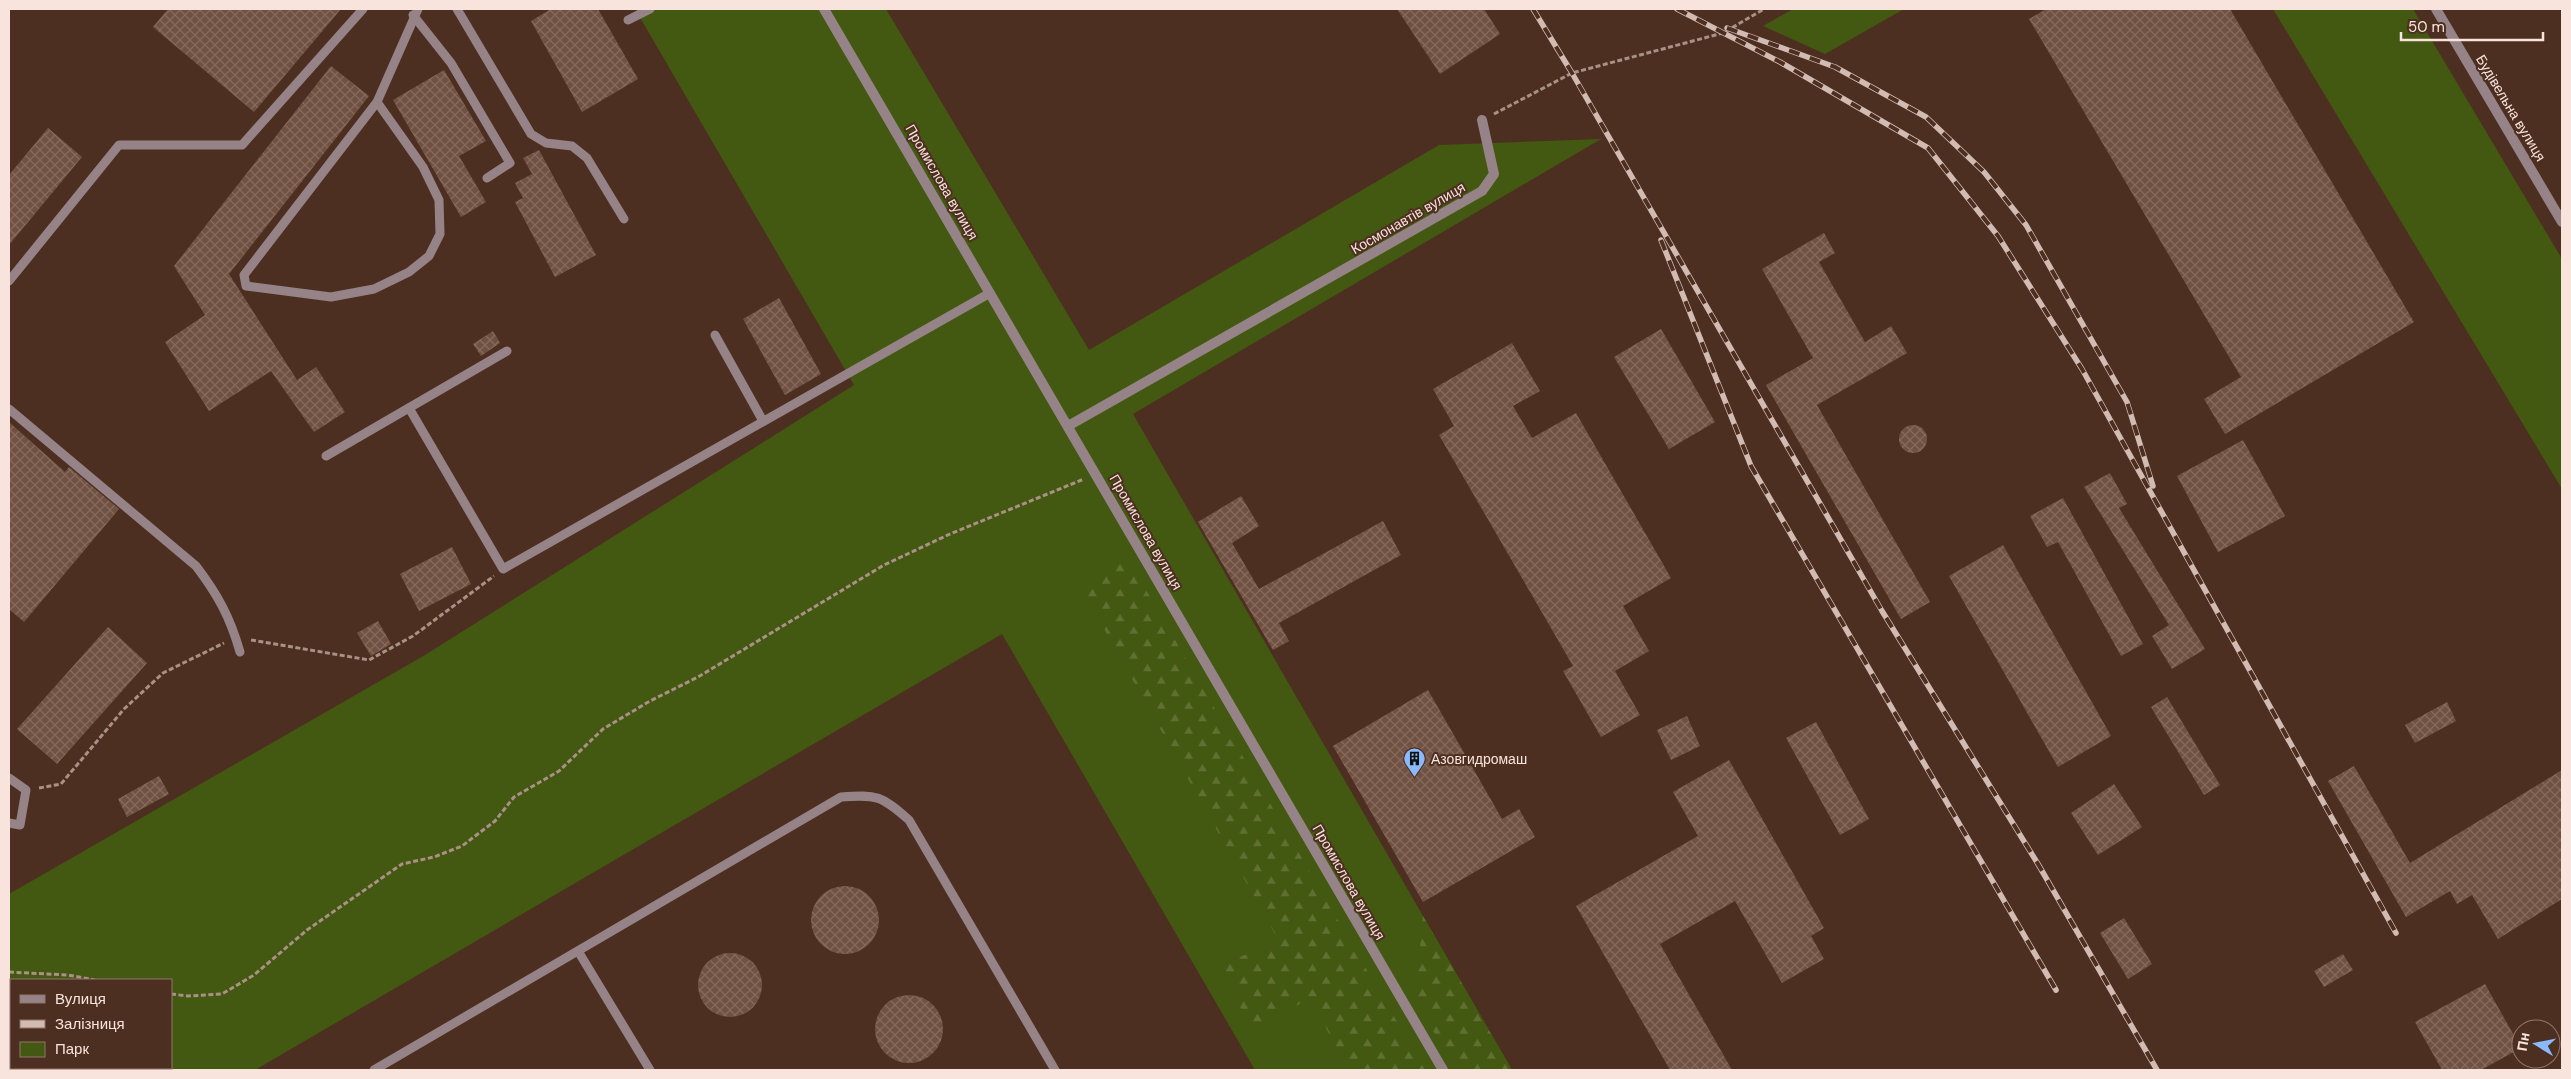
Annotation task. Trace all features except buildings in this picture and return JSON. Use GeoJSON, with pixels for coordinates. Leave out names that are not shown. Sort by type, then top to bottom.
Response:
{"type":"FeatureCollection","features":[{"type":"Feature","properties":{"kind":"street","name":"Промислова вулиця"},"geometry":{"type":"LineString","coordinates":[[824,9],[1442,1070]]}},
{"type":"Feature","properties":{"kind":"street","name":"Будівельна вулиця"},"geometry":{"type":"LineString","coordinates":[[2436,9],[2562,222]]}},
{"type":"Feature","properties":{"kind":"street","name":"Космонавтів вулиця"},"geometry":{"type":"LineString","coordinates":[[1068,426],[1482,191],[1494,174],[1482,120]]}},
{"type":"Feature","properties":{"kind":"lane"},"geometry":{"type":"LineString","coordinates":[[9,281],[119,145],[242,145],[363,9]]}},
{"type":"Feature","properties":{"kind":"lane"},"geometry":{"type":"LineString","coordinates":[[457,9],[531,134],[546,144],[572,146],[587,158],[624,219]]}},
{"type":"Feature","properties":{"kind":"lane"},"geometry":{"type":"LineString","coordinates":[[628,20],[650,9]]}},
{"type":"Feature","properties":{"kind":"lane"},"geometry":{"type":"LineString","coordinates":[[377,102],[423,167],[439,200],[440,234],[429,256],[409,272],[374,290],[330,297],[246,286],[244,275],[377,102],[416,12]]}},
{"type":"Feature","properties":{"kind":"lane"},"geometry":{"type":"LineString","coordinates":[[416,12],[451,63],[510,163],[487,178]]}},
{"type":"Feature","properties":{"kind":"lane"},"geometry":{"type":"LineString","coordinates":[[409,408],[503,569],[990,293]]}},
{"type":"Feature","properties":{"kind":"lane"},"geometry":{"type":"LineString","coordinates":[[715,335],[764,421]]}},
{"type":"Feature","properties":{"kind":"lane"},"geometry":{"type":"LineString","coordinates":[[326,456],[507,351]]}},
{"type":"Feature","properties":{"kind":"lane"},"geometry":{"type":"LineString","coordinates":[[9,409],[196,566],[216,592],[232,622],[240,652]]}},
{"type":"Feature","properties":{"kind":"lane"},"geometry":{"type":"LineString","coordinates":[[9,778],[26,790],[20,825],[9,823]]}},
{"type":"Feature","properties":{"kind":"lane"},"geometry":{"type":"LineString","coordinates":[[374,1070],[840,796],[866,795],[886,800],[909,820],[1056,1070]]}},
{"type":"Feature","properties":{"kind":"lane"},"geometry":{"type":"LineString","coordinates":[[578,951],[650,1070]]}},
{"type":"Feature","properties":{"kind":"path"},"geometry":{"type":"LineString","coordinates":[[1482,120],[1572,73],[1723,32],[1764,9]]}},
{"type":"Feature","properties":{"kind":"path"},"geometry":{"type":"LineString","coordinates":[[172,994],[188,996],[222,994],[254,975],[307,930],[402,864],[434,857],[462,846],[495,821],[514,798],[560,771],[604,729],[650,701],[698,677],[884,565],[1019,504],[1096,474]]}},
{"type":"Feature","properties":{"kind":"path"},"geometry":{"type":"LineString","coordinates":[[26,790],[61,784],[124,709],[163,674],[236,637],[369,660],[413,636],[503,569]]}},
{"type":"Feature","properties":{"kind":"path"},"geometry":{"type":"LineString","coordinates":[[9,972],[49,974],[87,979]]}},
{"type":"Feature","properties":{"kind":"green space"},"geometry":{"type":"Polygon","coordinates":[[[635,9],[886,9],[1089,350],[1439,145],[1601,139],[1133,414],[1512,1070],[1255,1070],[1002,634],[255,1070],[9,1070],[9,894],[425,655],[854,385],[635,9]]]}},
{"type":"Feature","properties":{"kind":"green space"},"geometry":{"type":"Polygon","coordinates":[[[1793,9],[1904,9],[1825,54],[1763,26],[1793,9]]]}},
{"type":"Feature","properties":{"kind":"green space"},"geometry":{"type":"Polygon","coordinates":[[[2273,9],[2413,9],[2562,259],[2562,489],[2273,9]]]}},
{"type":"Feature","properties":{"kind":"green space"},"geometry":{"type":"Polygon","coordinates":[[[1121,547],[1425,1070],[1349,1070],[1310,999],[1250,1028],[1220,965],[1279,941],[1084,593],[1121,547]]]}},
{"type":"Feature","properties":{"kind":"green space"},"geometry":{"type":"Polygon","coordinates":[[[1423,916],[1512,1070],[1456,1070],[1415,1000],[1423,916]]]}},
{"type":"Feature","properties":{"kind":"railway"},"geometry":{"type":"LineString","coordinates":[[1533,9],[1572,73],[1882,611],[2038,864],[2157,1070]]}},
{"type":"Feature","properties":{"kind":"railway"},"geometry":{"type":"LineString","coordinates":[[1677,9],[1780,62],[1928,148],[1998,236],[2082,369],[2396,933]]}},
{"type":"Feature","properties":{"kind":"railway"},"geometry":{"type":"LineString","coordinates":[[1727,28],[1835,67],[1926,117],[1984,172],[2026,225],[2127,402],[2153,486]]}},
{"type":"Feature","properties":{"kind":"railway"},"geometry":{"type":"LineString","coordinates":[[1661,240],[1751,466],[2056,990]]}},
{"type":"Feature","properties":{"kind":"place","name":"Азовгидромаш"},"geometry":{"type":"Point","coordinates":[1415,778]}}]}
